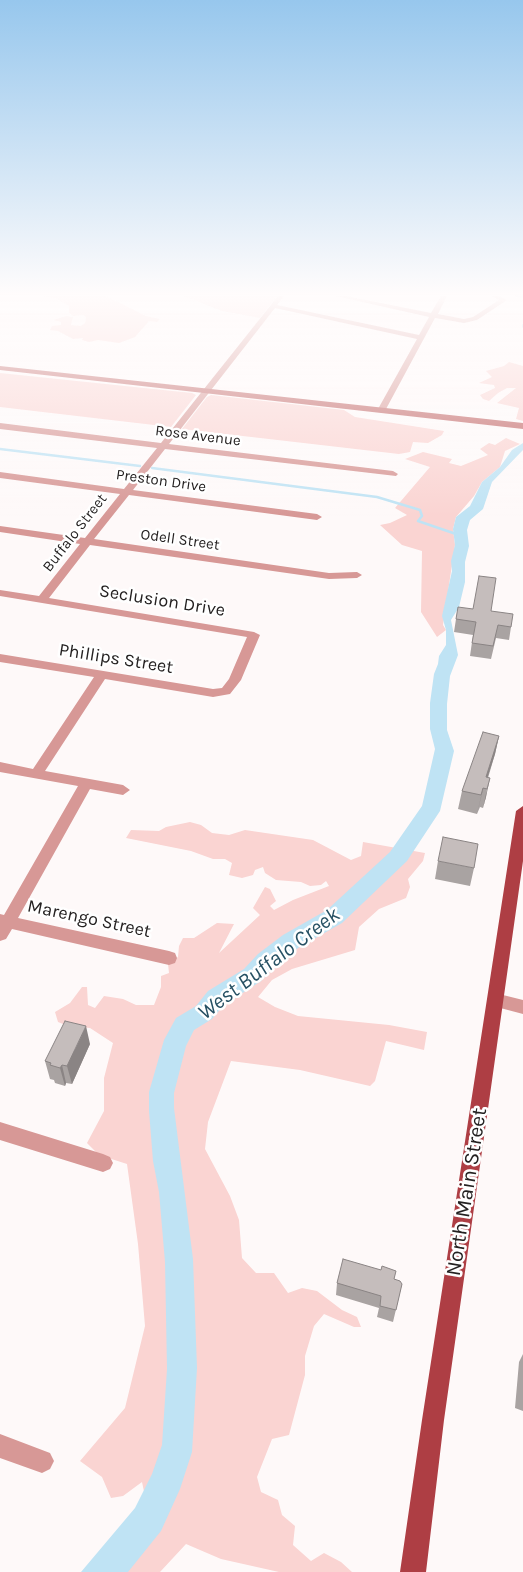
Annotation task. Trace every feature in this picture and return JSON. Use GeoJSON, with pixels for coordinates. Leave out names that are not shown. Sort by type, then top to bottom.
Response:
{"type":"FeatureCollection","features":[{"type":"Feature","properties":{"kind":"main road"},"geometry":{"type":"LineString","coordinates":[[13,369],[523,426]]}},
{"type":"Feature","properties":{"kind":"main road","name":"North Main Street"},"geometry":{"type":"LineString","coordinates":[[414,1572],[434,1413],[523,812]]}},
{"type":"Feature","properties":{"kind":"street","name":"Buffalo Street"},"geometry":{"type":"LineString","coordinates":[[42,600],[86,541],[222,369]]}},
{"type":"Feature","properties":{"kind":"street"},"geometry":{"type":"LineString","coordinates":[[382,409],[403,369]]}},
{"type":"Feature","properties":{"kind":"street","name":"Rose Avenue"},"geometry":{"type":"LineString","coordinates":[[0,426],[393,474]]}},
{"type":"Feature","properties":{"kind":"street","name":"Preston Drive"},"geometry":{"type":"LineString","coordinates":[[0,475],[317,518]]}},
{"type":"Feature","properties":{"kind":"street","name":"Odell Street"},"geometry":{"type":"LineString","coordinates":[[0,529],[329,576],[357,575]]}},
{"type":"Feature","properties":{"kind":"street","name":"Seclusion Drive"},"geometry":{"type":"LineString","coordinates":[[0,593],[254,635],[235,680],[226,691]]}},
{"type":"Feature","properties":{"kind":"street","name":"Phillips Street"},"geometry":{"type":"LineString","coordinates":[[0,658],[213,693],[226,691]]}},
{"type":"Feature","properties":{"kind":"street"},"geometry":{"type":"LineString","coordinates":[[36,774],[102,674]]}},
{"type":"Feature","properties":{"kind":"street"},"geometry":{"type":"LineString","coordinates":[[0,767],[123,790]]}},
{"type":"Feature","properties":{"kind":"street"},"geometry":{"type":"LineString","coordinates":[[2,926],[86,784]]}},
{"type":"Feature","properties":{"kind":"street","name":"Marengo Street"},"geometry":{"type":"LineString","coordinates":[[2,926],[169,958]]}},
{"type":"Feature","properties":{"kind":"street"},"geometry":{"type":"LineString","coordinates":[[496,1000],[523,1007]]}},
{"type":"Feature","properties":{"kind":"street"},"geometry":{"type":"LineString","coordinates":[[0,1131],[103,1163]]}},
{"type":"Feature","properties":{"kind":"street"},"geometry":{"type":"LineString","coordinates":[[0,1446],[42,1461]]}},
{"type":"Feature","properties":{"kind":"shaded area"},"geometry":{"type":"Polygon","coordinates":[[[523,369],[523,421],[516,419],[519,408],[497,403],[516,388],[507,388],[489,401],[483,399],[480,395],[495,388],[494,385],[479,383],[492,377],[486,371],[523,369]]]}},
{"type":"Feature","properties":{"kind":"shaded area"},"geometry":{"type":"Polygon","coordinates":[[[0,373],[192,393],[196,395],[171,427],[0,407],[0,373]]]}},
{"type":"Feature","properties":{"kind":"shaded area"},"geometry":{"type":"Polygon","coordinates":[[[211,395],[344,410],[355,417],[444,431],[442,435],[428,443],[413,442],[410,452],[399,454],[182,429],[207,397],[211,395]]]}},
{"type":"Feature","properties":{"kind":"shaded area"},"geometry":{"type":"Polygon","coordinates":[[[506,438],[520,444],[505,451],[500,467],[482,482],[474,496],[456,517],[453,529],[455,545],[443,625],[446,630],[437,637],[421,612],[422,551],[402,545],[380,525],[390,523],[407,515],[395,508],[430,467],[405,459],[423,452],[452,459],[449,463],[461,466],[488,455],[480,449],[489,443],[495,445],[506,438]]]}},
{"type":"Feature","properties":{"kind":"shaded area"},"geometry":{"type":"Polygon","coordinates":[[[190,822],[201,825],[212,833],[229,835],[245,830],[313,840],[351,860],[361,856],[363,842],[425,853],[423,861],[408,879],[410,887],[406,898],[379,909],[359,927],[355,950],[292,969],[272,980],[258,997],[275,1007],[298,1016],[389,1025],[427,1032],[424,1050],[386,1041],[375,1081],[370,1086],[300,1070],[231,1061],[208,1122],[205,1149],[230,1196],[239,1220],[242,1258],[256,1273],[274,1273],[288,1293],[302,1288],[317,1291],[342,1310],[357,1317],[361,1327],[354,1327],[324,1314],[314,1326],[305,1356],[305,1375],[289,1435],[272,1439],[257,1477],[261,1492],[278,1500],[282,1515],[295,1526],[293,1545],[311,1561],[324,1553],[341,1562],[352,1572],[279,1572],[221,1559],[186,1544],[160,1572],[114,1572],[146,1501],[142,1482],[123,1496],[111,1498],[102,1477],[80,1461],[125,1408],[145,1326],[138,1244],[127,1164],[99,1155],[87,1143],[104,1111],[104,1078],[113,1043],[90,1028],[68,1026],[58,1022],[55,1012],[70,1003],[82,987],[87,987],[88,1005],[95,1008],[104,996],[123,999],[136,1005],[154,1005],[161,987],[161,976],[169,973],[168,964],[178,957],[179,946],[183,938],[194,938],[217,923],[234,924],[219,953],[260,915],[253,908],[265,887],[270,889],[276,901],[270,906],[274,910],[293,900],[329,886],[326,881],[321,885],[310,886],[301,882],[276,880],[265,873],[263,867],[255,870],[253,875],[242,878],[229,875],[232,863],[225,859],[213,859],[191,851],[126,838],[131,830],[159,831],[166,827],[190,822]]]}},
{"type":"Feature","properties":{"kind":"water","name":"West Buffalo Creek"},"geometry":{"type":"Polygon","coordinates":[[[523,443],[523,450],[492,482],[483,509],[470,520],[467,530],[469,546],[465,562],[465,582],[459,607],[451,620],[458,655],[450,676],[447,730],[454,751],[440,811],[407,861],[342,923],[298,948],[275,966],[261,981],[224,1005],[212,1019],[194,1030],[186,1046],[174,1093],[174,1108],[193,1259],[197,1368],[192,1452],[180,1489],[161,1531],[128,1572],[81,1572],[135,1508],[152,1474],[162,1445],[167,1369],[165,1262],[159,1192],[153,1161],[149,1092],[164,1040],[176,1018],[196,1006],[208,991],[244,969],[258,954],[283,935],[327,910],[390,852],[422,806],[435,749],[430,729],[430,703],[434,674],[439,656],[446,645],[446,630],[442,616],[452,571],[451,561],[455,545],[453,529],[456,517],[470,506],[482,482],[500,467],[512,450],[523,443]]]}},
{"type":"Feature","properties":{"kind":"building"},"geometry":{"type":"Polygon","coordinates":[[[479,576],[496,578],[491,611],[513,614],[511,627],[498,625],[493,646],[472,643],[476,622],[456,619],[458,607],[473,609],[479,576]]]}},
{"type":"Feature","properties":{"kind":"building"},"geometry":{"type":"Polygon","coordinates":[[[483,732],[499,736],[486,777],[490,778],[487,789],[483,788],[481,795],[462,791],[483,732]]]}},
{"type":"Feature","properties":{"kind":"building"},"geometry":{"type":"Polygon","coordinates":[[[443,837],[478,844],[474,868],[438,861],[443,837]]]}},
{"type":"Feature","properties":{"kind":"building"},"geometry":{"type":"Polygon","coordinates":[[[65,1021],[86,1026],[67,1066],[62,1065],[60,1068],[50,1065],[51,1063],[45,1061],[65,1021]]]}},
{"type":"Feature","properties":{"kind":"building"},"geometry":{"type":"Polygon","coordinates":[[[343,1259],[381,1270],[382,1266],[396,1271],[394,1279],[402,1284],[396,1310],[380,1306],[381,1296],[337,1283],[343,1259]]]}},
{"type":"Feature","properties":{"kind":"waterway"},"geometry":{"type":"LineString","coordinates":[[0,449],[140,466]]}},
{"type":"Feature","properties":{"kind":"waterway"},"geometry":{"type":"LineString","coordinates":[[152,468],[377,497],[420,510],[422,516],[418,521],[456,534]]}}]}
